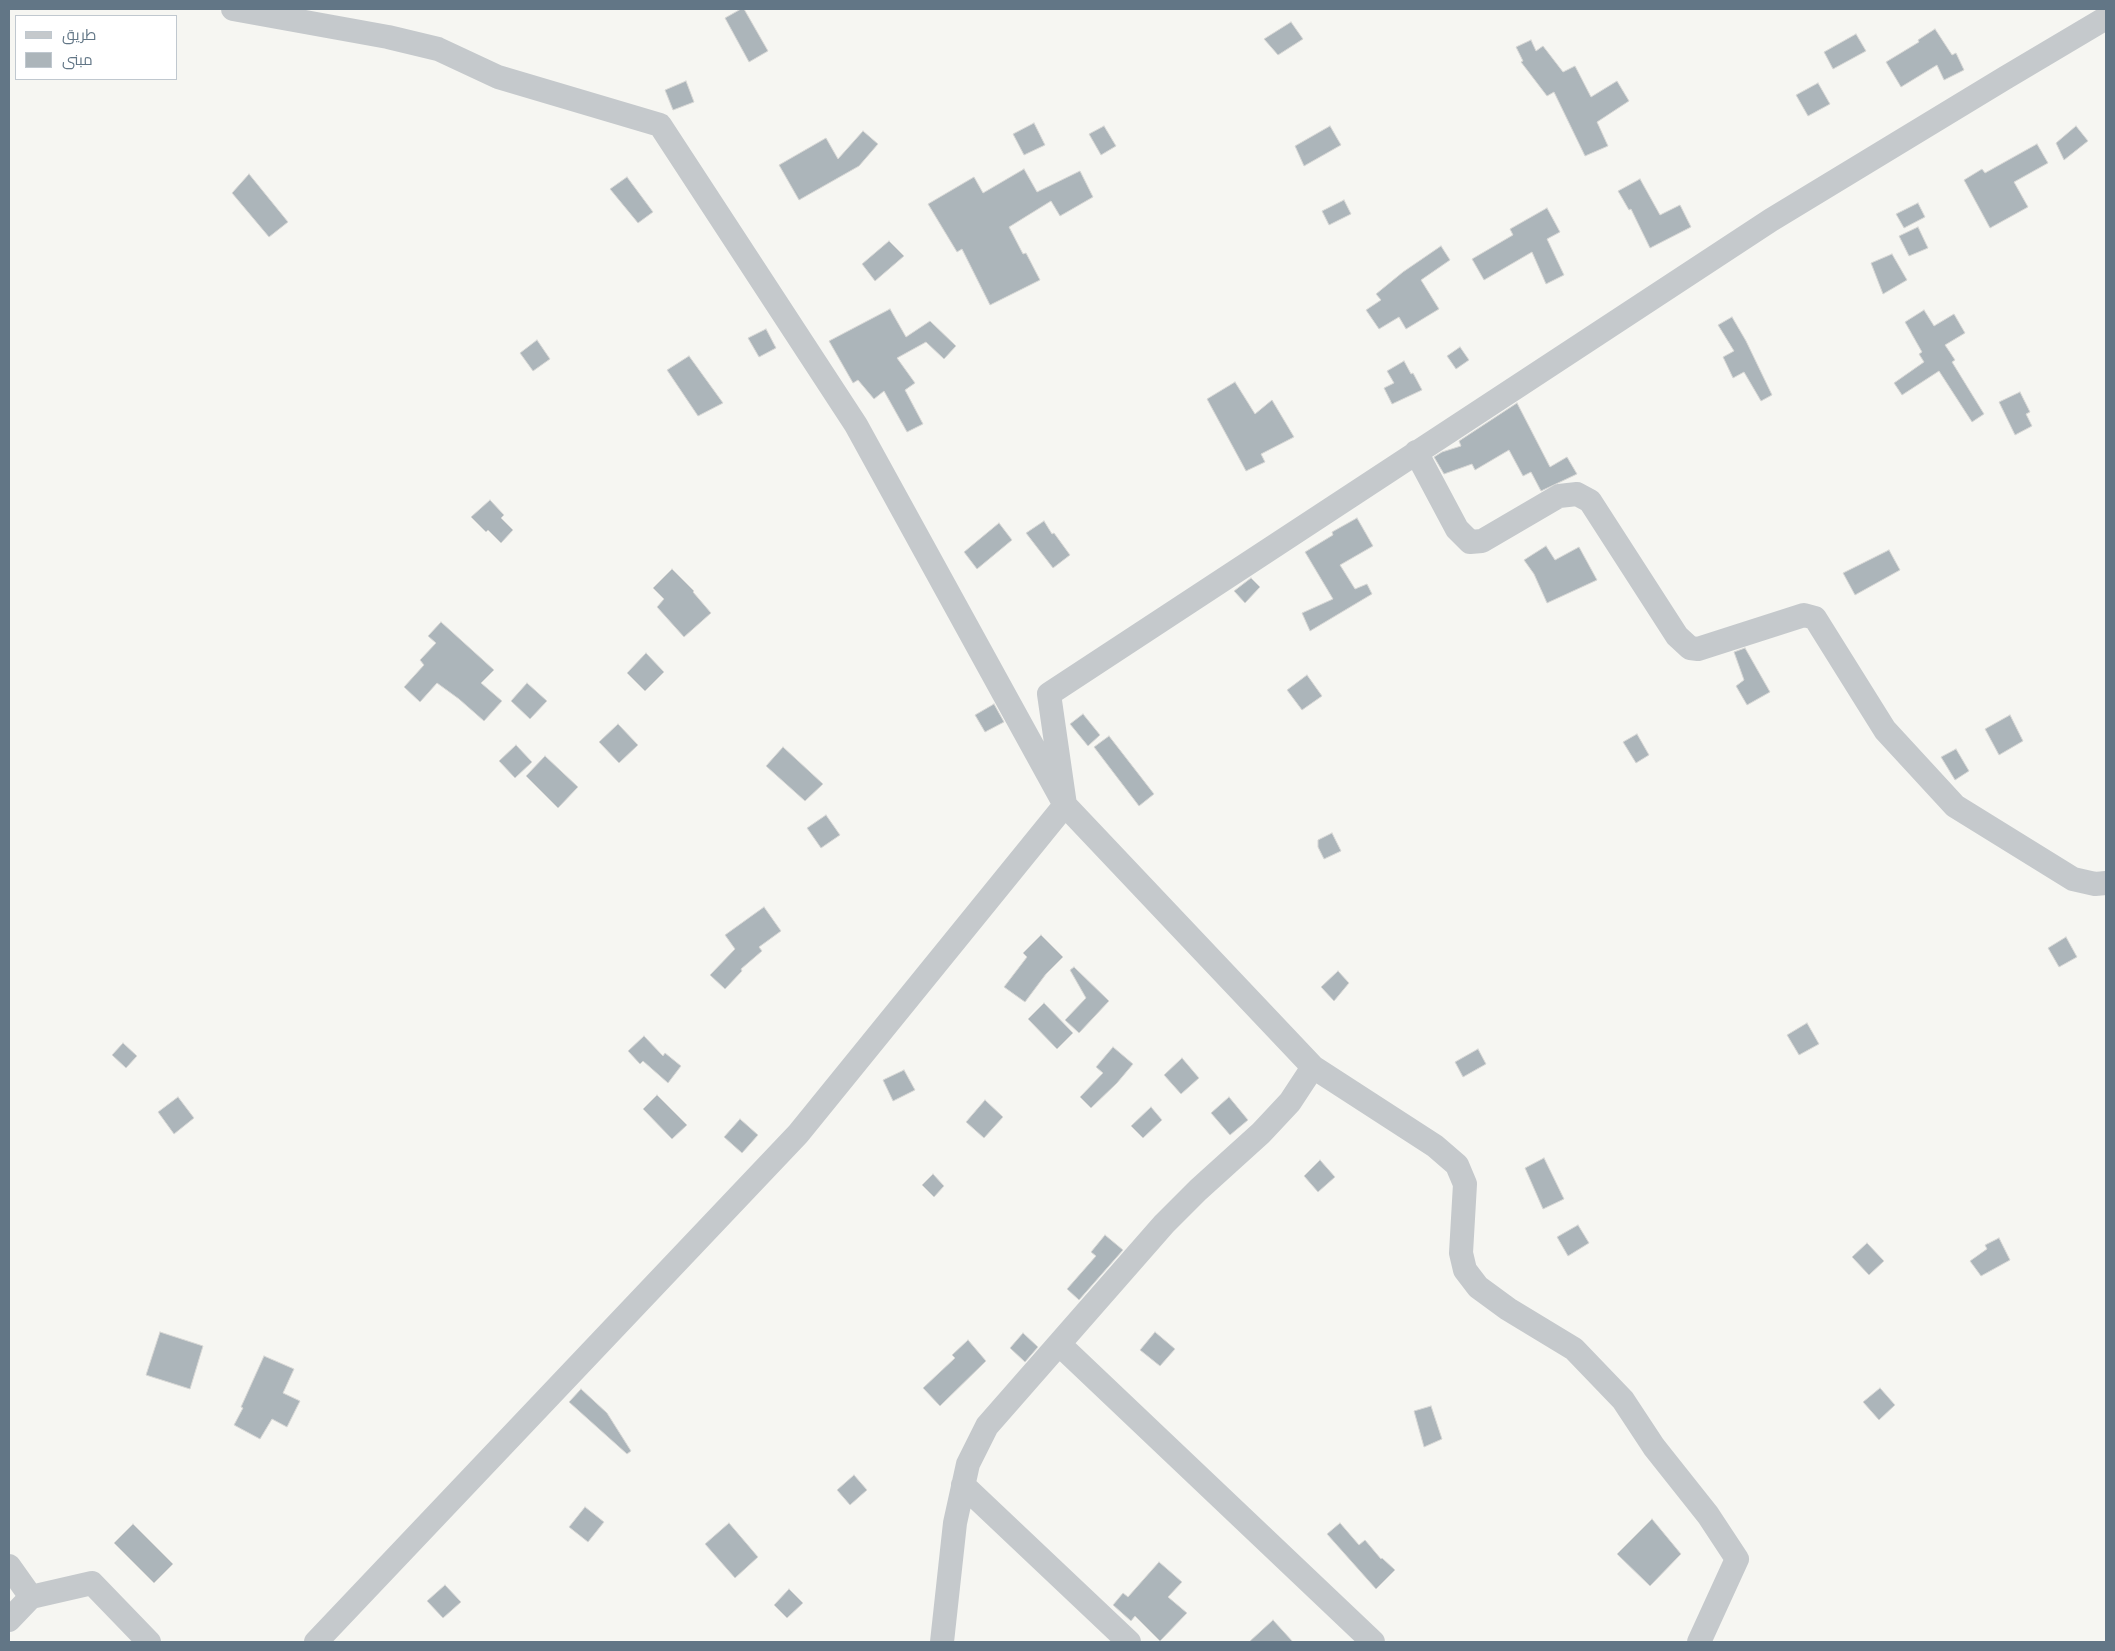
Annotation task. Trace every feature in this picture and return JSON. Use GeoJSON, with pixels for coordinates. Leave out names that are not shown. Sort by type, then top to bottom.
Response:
{"type":"FeatureCollection","features":[{"type":"Feature","properties":{"kind":"street"},"geometry":{"type":"LineString","coordinates":[[232,9],[388,37],[438,49],[498,77],[660,125],[856,426],[1065,805],[1314,1067],[1435,1146],[1457,1165],[1465,1184],[1461,1253],[1465,1270],[1478,1287],[1574,1349],[1623,1400],[1654,1447],[1708,1515],[1737,1559],[1699,1642]]}},
{"type":"Feature","properties":{"kind":"street"},"geometry":{"type":"LineString","coordinates":[[316,1642],[798,1134],[1065,805],[1049,694],[1772,220],[2106,18]]}},
{"type":"Feature","properties":{"kind":"street"},"geometry":{"type":"LineString","coordinates":[[1416,452],[1457,529],[1470,542],[1482,541],[1559,496],[1577,494],[1590,501],[1677,636],[1690,648],[1698,649],[1804,615],[1816,618],[1885,730],[1955,806],[2073,878],[2095,884],[2106,883]]}},
{"type":"Feature","properties":{"kind":"street"},"geometry":{"type":"LineString","coordinates":[[942,1642],[955,1523],[968,1464],[987,1426],[1164,1224],[1198,1190],[1247,1147],[1290,1102],[1314,1067]]}},
{"type":"Feature","properties":{"kind":"street"},"geometry":{"type":"LineString","coordinates":[[1059,1344],[1373,1642]]}},
{"type":"Feature","properties":{"kind":"street"},"geometry":{"type":"LineString","coordinates":[[963,1485],[1129,1642]]}},
{"type":"Feature","properties":{"kind":"street"},"geometry":{"type":"LineString","coordinates":[[9,1566],[31,1597]]}},
{"type":"Feature","properties":{"kind":"street"},"geometry":{"type":"LineString","coordinates":[[9,1620],[31,1597],[92,1583],[149,1642]]}},
{"type":"Feature","properties":{"kind":"building"},"geometry":{"type":"Polygon","coordinates":[[[744,9],[768,51],[749,62],[725,18],[744,9]]]}},
{"type":"Feature","properties":{"kind":"building"},"geometry":{"type":"Polygon","coordinates":[[[1291,22],[1303,39],[1278,55],[1264,39],[1291,22]]]}},
{"type":"Feature","properties":{"kind":"building"},"geometry":{"type":"Polygon","coordinates":[[[1935,29],[1952,55],[1956,53],[1964,70],[1944,80],[1937,65],[1901,87],[1886,62],[1919,42],[1918,40],[1935,29]]]}},
{"type":"Feature","properties":{"kind":"building"},"geometry":{"type":"Polygon","coordinates":[[[1856,34],[1866,51],[1833,69],[1824,52],[1856,34]]]}},
{"type":"Feature","properties":{"kind":"building"},"geometry":{"type":"Polygon","coordinates":[[[1531,40],[1536,51],[1543,46],[1563,72],[1575,66],[1591,97],[1617,81],[1629,101],[1597,122],[1608,146],[1585,156],[1554,92],[1547,96],[1521,62],[1523,61],[1516,47],[1531,40]]]}},
{"type":"Feature","properties":{"kind":"building"},"geometry":{"type":"Polygon","coordinates":[[[686,81],[694,102],[673,110],[665,90],[686,81]]]}},
{"type":"Feature","properties":{"kind":"building"},"geometry":{"type":"Polygon","coordinates":[[[1818,83],[1830,104],[1808,116],[1796,95],[1818,83]]]}},
{"type":"Feature","properties":{"kind":"building"},"geometry":{"type":"Polygon","coordinates":[[[1034,123],[1045,145],[1024,155],[1013,134],[1034,123]]]}},
{"type":"Feature","properties":{"kind":"building"},"geometry":{"type":"Polygon","coordinates":[[[1104,126],[1116,146],[1101,155],[1089,134],[1104,126]]]}},
{"type":"Feature","properties":{"kind":"building"},"geometry":{"type":"Polygon","coordinates":[[[1330,126],[1341,145],[1304,166],[1295,146],[1330,126]]]}},
{"type":"Feature","properties":{"kind":"building"},"geometry":{"type":"Polygon","coordinates":[[[2076,126],[2088,141],[2064,160],[2056,143],[2076,126]]]}},
{"type":"Feature","properties":{"kind":"building"},"geometry":{"type":"Polygon","coordinates":[[[863,131],[878,144],[859,166],[799,200],[779,165],[826,138],[838,159],[863,131]]]}},
{"type":"Feature","properties":{"kind":"building"},"geometry":{"type":"Polygon","coordinates":[[[2037,144],[2048,163],[2014,182],[2028,207],[1990,228],[1964,180],[1982,169],[1985,173],[2037,144]]]}},
{"type":"Feature","properties":{"kind":"building"},"geometry":{"type":"Polygon","coordinates":[[[1024,169],[1037,192],[1080,171],[1093,197],[1060,216],[1051,201],[1009,227],[1023,254],[1026,253],[1040,280],[990,305],[962,249],[957,252],[928,204],[974,177],[983,193],[1024,169]]]}},
{"type":"Feature","properties":{"kind":"building"},"geometry":{"type":"Polygon","coordinates":[[[249,174],[288,222],[269,237],[232,193],[249,174]]]}},
{"type":"Feature","properties":{"kind":"building"},"geometry":{"type":"Polygon","coordinates":[[[627,177],[653,212],[638,223],[610,189],[627,177]]]}},
{"type":"Feature","properties":{"kind":"building"},"geometry":{"type":"Polygon","coordinates":[[[1640,179],[1660,215],[1680,205],[1691,227],[1650,248],[1631,209],[1629,210],[1618,191],[1640,179]]]}},
{"type":"Feature","properties":{"kind":"building"},"geometry":{"type":"Polygon","coordinates":[[[1344,200],[1351,214],[1329,225],[1322,211],[1344,200]]]}},
{"type":"Feature","properties":{"kind":"building"},"geometry":{"type":"Polygon","coordinates":[[[1918,203],[1925,217],[1904,228],[1896,214],[1918,203]]]}},
{"type":"Feature","properties":{"kind":"building"},"geometry":{"type":"Polygon","coordinates":[[[1547,208],[1560,232],[1547,239],[1564,275],[1546,284],[1532,252],[1484,280],[1472,259],[1513,235],[1510,229],[1547,208]]]}},
{"type":"Feature","properties":{"kind":"building"},"geometry":{"type":"Polygon","coordinates":[[[1918,227],[1928,248],[1909,256],[1899,236],[1918,227]]]}},
{"type":"Feature","properties":{"kind":"building"},"geometry":{"type":"Polygon","coordinates":[[[889,241],[904,256],[875,281],[862,264],[889,241]]]}},
{"type":"Feature","properties":{"kind":"building"},"geometry":{"type":"Polygon","coordinates":[[[1441,246],[1450,260],[1421,280],[1439,309],[1406,329],[1399,317],[1379,329],[1366,310],[1381,300],[1376,294],[1403,272],[1441,246]]]}},
{"type":"Feature","properties":{"kind":"building"},"geometry":{"type":"Polygon","coordinates":[[[1892,254],[1907,280],[1883,294],[1871,263],[1892,254]]]}},
{"type":"Feature","properties":{"kind":"building"},"geometry":{"type":"Polygon","coordinates":[[[890,309],[906,337],[930,321],[956,346],[944,359],[926,342],[897,358],[915,383],[905,390],[923,424],[907,432],[884,391],[874,399],[858,380],[853,383],[829,341],[890,309]]]}},
{"type":"Feature","properties":{"kind":"building"},"geometry":{"type":"Polygon","coordinates":[[[1924,310],[1934,326],[1954,314],[1965,333],[1945,345],[1955,360],[1952,362],[1984,414],[1972,422],[1939,371],[1902,395],[1894,383],[1924,362],[1919,354],[1922,352],[1905,322],[1924,310]]]}},
{"type":"Feature","properties":{"kind":"building"},"geometry":{"type":"Polygon","coordinates":[[[1732,317],[1746,341],[1772,395],[1761,401],[1744,372],[1733,378],[1723,357],[1734,351],[1718,325],[1732,317]]]}},
{"type":"Feature","properties":{"kind":"building"},"geometry":{"type":"Polygon","coordinates":[[[766,329],[776,348],[759,357],[748,338],[766,329]]]}},
{"type":"Feature","properties":{"kind":"building"},"geometry":{"type":"Polygon","coordinates":[[[537,340],[550,359],[533,371],[520,353],[537,340]]]}},
{"type":"Feature","properties":{"kind":"building"},"geometry":{"type":"Polygon","coordinates":[[[1460,347],[1469,360],[1456,369],[1447,356],[1460,347]]]}},
{"type":"Feature","properties":{"kind":"building"},"geometry":{"type":"Polygon","coordinates":[[[689,356],[723,403],[698,416],[667,370],[689,356]]]}},
{"type":"Feature","properties":{"kind":"building"},"geometry":{"type":"Polygon","coordinates":[[[1404,361],[1422,390],[1392,404],[1384,388],[1394,383],[1387,371],[1404,361]]]}},
{"type":"Feature","properties":{"kind":"building"},"geometry":{"type":"Polygon","coordinates":[[[1235,382],[1255,414],[1272,400],[1294,437],[1261,454],[1265,462],[1246,471],[1207,399],[1235,382]]]}},
{"type":"Feature","properties":{"kind":"building"},"geometry":{"type":"Polygon","coordinates":[[[2020,392],[2030,412],[2026,414],[2032,426],[2015,435],[1999,402],[2020,392]]]}},
{"type":"Feature","properties":{"kind":"building"},"geometry":{"type":"Polygon","coordinates":[[[1517,403],[1550,467],[1567,457],[1577,474],[1541,491],[1531,472],[1523,476],[1509,450],[1475,470],[1472,464],[1444,474],[1434,457],[1442,452],[1461,446],[1459,441],[1517,403]]]}},
{"type":"Feature","properties":{"kind":"building"},"geometry":{"type":"Polygon","coordinates":[[[490,500],[504,515],[501,518],[513,530],[501,543],[488,530],[486,532],[471,517],[490,500]]]}},
{"type":"Feature","properties":{"kind":"building"},"geometry":{"type":"Polygon","coordinates":[[[1357,518],[1373,546],[1340,565],[1355,589],[1367,584],[1372,594],[1310,631],[1302,613],[1333,599],[1305,552],[1333,535],[1332,532],[1357,518]]]}},
{"type":"Feature","properties":{"kind":"building"},"geometry":{"type":"Polygon","coordinates":[[[1044,521],[1052,534],[1054,533],[1070,555],[1053,568],[1026,533],[1044,521]]]}},
{"type":"Feature","properties":{"kind":"building"},"geometry":{"type":"Polygon","coordinates":[[[999,523],[1012,540],[977,569],[964,552],[999,523]]]}},
{"type":"Feature","properties":{"kind":"building"},"geometry":{"type":"Polygon","coordinates":[[[1546,546],[1555,560],[1579,547],[1597,580],[1547,603],[1534,574],[1524,560],[1546,546]]]}},
{"type":"Feature","properties":{"kind":"building"},"geometry":{"type":"Polygon","coordinates":[[[1889,550],[1900,570],[1855,595],[1843,573],[1889,550]]]}},
{"type":"Feature","properties":{"kind":"building"},"geometry":{"type":"Polygon","coordinates":[[[672,569],[694,591],[711,613],[684,637],[657,607],[664,599],[653,588],[672,569]]]}},
{"type":"Feature","properties":{"kind":"building"},"geometry":{"type":"Polygon","coordinates":[[[1251,578],[1260,587],[1245,603],[1234,591],[1251,578]]]}},
{"type":"Feature","properties":{"kind":"building"},"geometry":{"type":"Polygon","coordinates":[[[441,622],[494,670],[481,683],[502,701],[484,721],[437,683],[420,702],[404,687],[424,665],[420,660],[436,643],[428,636],[441,622]]]}},
{"type":"Feature","properties":{"kind":"building"},"geometry":{"type":"Polygon","coordinates":[[[1745,648],[1770,692],[1747,705],[1736,686],[1744,680],[1734,652],[1745,648]]]}},
{"type":"Feature","properties":{"kind":"building"},"geometry":{"type":"Polygon","coordinates":[[[646,653],[664,672],[645,691],[627,673],[646,653]]]}},
{"type":"Feature","properties":{"kind":"building"},"geometry":{"type":"Polygon","coordinates":[[[1307,675],[1322,696],[1302,710],[1287,690],[1307,675]]]}},
{"type":"Feature","properties":{"kind":"building"},"geometry":{"type":"Polygon","coordinates":[[[527,683],[547,701],[530,719],[511,701],[527,683]]]}},
{"type":"Feature","properties":{"kind":"building"},"geometry":{"type":"Polygon","coordinates":[[[994,704],[1004,722],[985,732],[975,715],[994,704]]]}},
{"type":"Feature","properties":{"kind":"building"},"geometry":{"type":"Polygon","coordinates":[[[1083,714],[1100,735],[1088,746],[1070,724],[1083,714]]]}},
{"type":"Feature","properties":{"kind":"building"},"geometry":{"type":"Polygon","coordinates":[[[2010,715],[2023,741],[1999,755],[1985,729],[2010,715]]]}},
{"type":"Feature","properties":{"kind":"building"},"geometry":{"type":"Polygon","coordinates":[[[618,724],[638,745],[619,763],[599,742],[618,724]]]}},
{"type":"Feature","properties":{"kind":"building"},"geometry":{"type":"Polygon","coordinates":[[[1637,734],[1649,755],[1636,763],[1623,742],[1637,734]]]}},
{"type":"Feature","properties":{"kind":"building"},"geometry":{"type":"Polygon","coordinates":[[[1109,736],[1154,794],[1139,806],[1094,747],[1109,736]]]}},
{"type":"Feature","properties":{"kind":"building"},"geometry":{"type":"Polygon","coordinates":[[[516,745],[532,762],[515,778],[499,761],[516,745]]]}},
{"type":"Feature","properties":{"kind":"building"},"geometry":{"type":"Polygon","coordinates":[[[783,747],[823,784],[805,801],[766,766],[783,747]]]}},
{"type":"Feature","properties":{"kind":"building"},"geometry":{"type":"Polygon","coordinates":[[[1956,749],[1969,771],[1955,780],[1941,757],[1956,749]]]}},
{"type":"Feature","properties":{"kind":"building"},"geometry":{"type":"Polygon","coordinates":[[[545,756],[578,787],[558,808],[526,776],[545,756]]]}},
{"type":"Feature","properties":{"kind":"building"},"geometry":{"type":"Polygon","coordinates":[[[826,815],[840,835],[821,848],[807,828],[826,815]]]}},
{"type":"Feature","properties":{"kind":"building"},"geometry":{"type":"Polygon","coordinates":[[[1332,833],[1341,851],[1324,859],[1318,847],[1318,840],[1332,833]]]}},
{"type":"Feature","properties":{"kind":"building"},"geometry":{"type":"Polygon","coordinates":[[[764,907],[781,931],[759,947],[762,951],[741,969],[742,971],[725,989],[710,975],[735,949],[725,935],[764,907]]]}},
{"type":"Feature","properties":{"kind":"building"},"geometry":{"type":"Polygon","coordinates":[[[1041,935],[1063,957],[1046,974],[1025,1002],[1004,987],[1027,957],[1023,953],[1041,935]]]}},
{"type":"Feature","properties":{"kind":"building"},"geometry":{"type":"Polygon","coordinates":[[[2066,937],[2077,957],[2059,967],[2048,948],[2066,937]]]}},
{"type":"Feature","properties":{"kind":"building"},"geometry":{"type":"Polygon","coordinates":[[[1074,967],[1109,1001],[1079,1033],[1065,1020],[1086,998],[1070,970],[1074,967]]]}},
{"type":"Feature","properties":{"kind":"building"},"geometry":{"type":"Polygon","coordinates":[[[1338,971],[1349,983],[1334,1001],[1321,987],[1338,971]]]}},
{"type":"Feature","properties":{"kind":"building"},"geometry":{"type":"Polygon","coordinates":[[[1044,1003],[1073,1033],[1057,1049],[1028,1019],[1044,1003]]]}},
{"type":"Feature","properties":{"kind":"building"},"geometry":{"type":"Polygon","coordinates":[[[1807,1023],[1819,1044],[1799,1055],[1787,1035],[1807,1023]]]}},
{"type":"Feature","properties":{"kind":"building"},"geometry":{"type":"Polygon","coordinates":[[[644,1036],[663,1056],[665,1053],[681,1066],[668,1083],[643,1061],[640,1064],[628,1051],[644,1036]]]}},
{"type":"Feature","properties":{"kind":"building"},"geometry":{"type":"Polygon","coordinates":[[[123,1043],[137,1056],[126,1068],[112,1055],[123,1043]]]}},
{"type":"Feature","properties":{"kind":"building"},"geometry":{"type":"Polygon","coordinates":[[[1113,1047],[1133,1064],[1117,1083],[1091,1108],[1080,1097],[1103,1073],[1096,1067],[1113,1047]]]}},
{"type":"Feature","properties":{"kind":"building"},"geometry":{"type":"Polygon","coordinates":[[[1478,1049],[1486,1064],[1463,1077],[1455,1062],[1478,1049]]]}},
{"type":"Feature","properties":{"kind":"building"},"geometry":{"type":"Polygon","coordinates":[[[1182,1058],[1199,1078],[1181,1094],[1164,1075],[1182,1058]]]}},
{"type":"Feature","properties":{"kind":"building"},"geometry":{"type":"Polygon","coordinates":[[[904,1070],[915,1090],[893,1101],[883,1080],[904,1070]]]}},
{"type":"Feature","properties":{"kind":"building"},"geometry":{"type":"Polygon","coordinates":[[[657,1095],[687,1125],[672,1139],[643,1109],[657,1095]]]}},
{"type":"Feature","properties":{"kind":"building"},"geometry":{"type":"Polygon","coordinates":[[[178,1097],[194,1118],[174,1134],[158,1112],[178,1097]]]}},
{"type":"Feature","properties":{"kind":"building"},"geometry":{"type":"Polygon","coordinates":[[[1229,1097],[1248,1120],[1230,1135],[1211,1113],[1229,1097]]]}},
{"type":"Feature","properties":{"kind":"building"},"geometry":{"type":"Polygon","coordinates":[[[985,1100],[1003,1117],[984,1138],[966,1122],[985,1100]]]}},
{"type":"Feature","properties":{"kind":"building"},"geometry":{"type":"Polygon","coordinates":[[[1151,1107],[1162,1120],[1143,1138],[1131,1126],[1151,1107]]]}},
{"type":"Feature","properties":{"kind":"building"},"geometry":{"type":"Polygon","coordinates":[[[740,1119],[758,1135],[742,1153],[724,1137],[740,1119]]]}},
{"type":"Feature","properties":{"kind":"building"},"geometry":{"type":"Polygon","coordinates":[[[1544,1158],[1564,1199],[1543,1209],[1525,1168],[1544,1158]]]}},
{"type":"Feature","properties":{"kind":"building"},"geometry":{"type":"Polygon","coordinates":[[[1320,1160],[1335,1177],[1318,1192],[1304,1176],[1320,1160]]]}},
{"type":"Feature","properties":{"kind":"building"},"geometry":{"type":"Polygon","coordinates":[[[933,1174],[944,1186],[934,1197],[922,1185],[933,1174]]]}},
{"type":"Feature","properties":{"kind":"building"},"geometry":{"type":"Polygon","coordinates":[[[1578,1225],[1589,1243],[1568,1256],[1557,1237],[1578,1225]]]}},
{"type":"Feature","properties":{"kind":"building"},"geometry":{"type":"Polygon","coordinates":[[[1105,1235],[1123,1250],[1079,1300],[1067,1289],[1096,1256],[1091,1252],[1105,1235]]]}},
{"type":"Feature","properties":{"kind":"building"},"geometry":{"type":"Polygon","coordinates":[[[1999,1238],[2010,1260],[1981,1276],[1970,1261],[1987,1249],[1985,1245],[1999,1238]]]}},
{"type":"Feature","properties":{"kind":"building"},"geometry":{"type":"Polygon","coordinates":[[[1867,1243],[1884,1261],[1869,1275],[1852,1257],[1867,1243]]]}},
{"type":"Feature","properties":{"kind":"building"},"geometry":{"type":"Polygon","coordinates":[[[160,1332],[203,1346],[190,1389],[146,1375],[160,1332]]]}},
{"type":"Feature","properties":{"kind":"building"},"geometry":{"type":"Polygon","coordinates":[[[1155,1332],[1175,1349],[1160,1366],[1140,1350],[1155,1332]]]}},
{"type":"Feature","properties":{"kind":"building"},"geometry":{"type":"Polygon","coordinates":[[[1023,1333],[1038,1347],[1025,1362],[1010,1348],[1023,1333]]]}},
{"type":"Feature","properties":{"kind":"building"},"geometry":{"type":"Polygon","coordinates":[[[968,1340],[986,1361],[940,1406],[923,1388],[955,1358],[952,1355],[968,1340]]]}},
{"type":"Feature","properties":{"kind":"building"},"geometry":{"type":"Polygon","coordinates":[[[264,1356],[294,1369],[283,1393],[300,1401],[287,1427],[272,1419],[260,1439],[234,1425],[264,1356]]]}},
{"type":"Feature","properties":{"kind":"building"},"geometry":{"type":"Polygon","coordinates":[[[1880,1388],[1895,1405],[1879,1420],[1863,1402],[1880,1388]]]}},
{"type":"Feature","properties":{"kind":"building"},"geometry":{"type":"Polygon","coordinates":[[[581,1389],[607,1413],[631,1451],[627,1454],[569,1402],[581,1389]]]}},
{"type":"Feature","properties":{"kind":"building"},"geometry":{"type":"Polygon","coordinates":[[[1431,1406],[1442,1439],[1424,1447],[1414,1411],[1431,1406]]]}},
{"type":"Feature","properties":{"kind":"building"},"geometry":{"type":"Polygon","coordinates":[[[854,1475],[867,1490],[850,1505],[837,1490],[854,1475]]]}},
{"type":"Feature","properties":{"kind":"building"},"geometry":{"type":"Polygon","coordinates":[[[585,1507],[604,1522],[588,1542],[569,1527],[585,1507]]]}},
{"type":"Feature","properties":{"kind":"building"},"geometry":{"type":"Polygon","coordinates":[[[1652,1519],[1681,1554],[1650,1586],[1617,1554],[1652,1519]]]}},
{"type":"Feature","properties":{"kind":"building"},"geometry":{"type":"Polygon","coordinates":[[[729,1523],[758,1557],[735,1578],[705,1544],[729,1523]]]}},
{"type":"Feature","properties":{"kind":"building"},"geometry":{"type":"Polygon","coordinates":[[[1340,1523],[1359,1545],[1365,1540],[1381,1559],[1395,1570],[1376,1589],[1327,1534],[1340,1523]]]}},
{"type":"Feature","properties":{"kind":"building"},"geometry":{"type":"Polygon","coordinates":[[[133,1524],[173,1564],[154,1583],[114,1543],[133,1524]]]}},
{"type":"Feature","properties":{"kind":"building"},"geometry":{"type":"Polygon","coordinates":[[[1159,1562],[1182,1582],[1168,1597],[1187,1613],[1160,1641],[1135,1616],[1131,1621],[1113,1605],[1123,1593],[1128,1597],[1159,1562]]]}},
{"type":"Feature","properties":{"kind":"building"},"geometry":{"type":"Polygon","coordinates":[[[445,1585],[461,1602],[443,1618],[427,1601],[445,1585]]]}},
{"type":"Feature","properties":{"kind":"building"},"geometry":{"type":"Polygon","coordinates":[[[789,1589],[803,1603],[787,1618],[774,1605],[789,1589]]]}},
{"type":"Feature","properties":{"kind":"building"},"geometry":{"type":"Polygon","coordinates":[[[1273,1620],[1293,1642],[1249,1642],[1273,1620]]]}}]}
